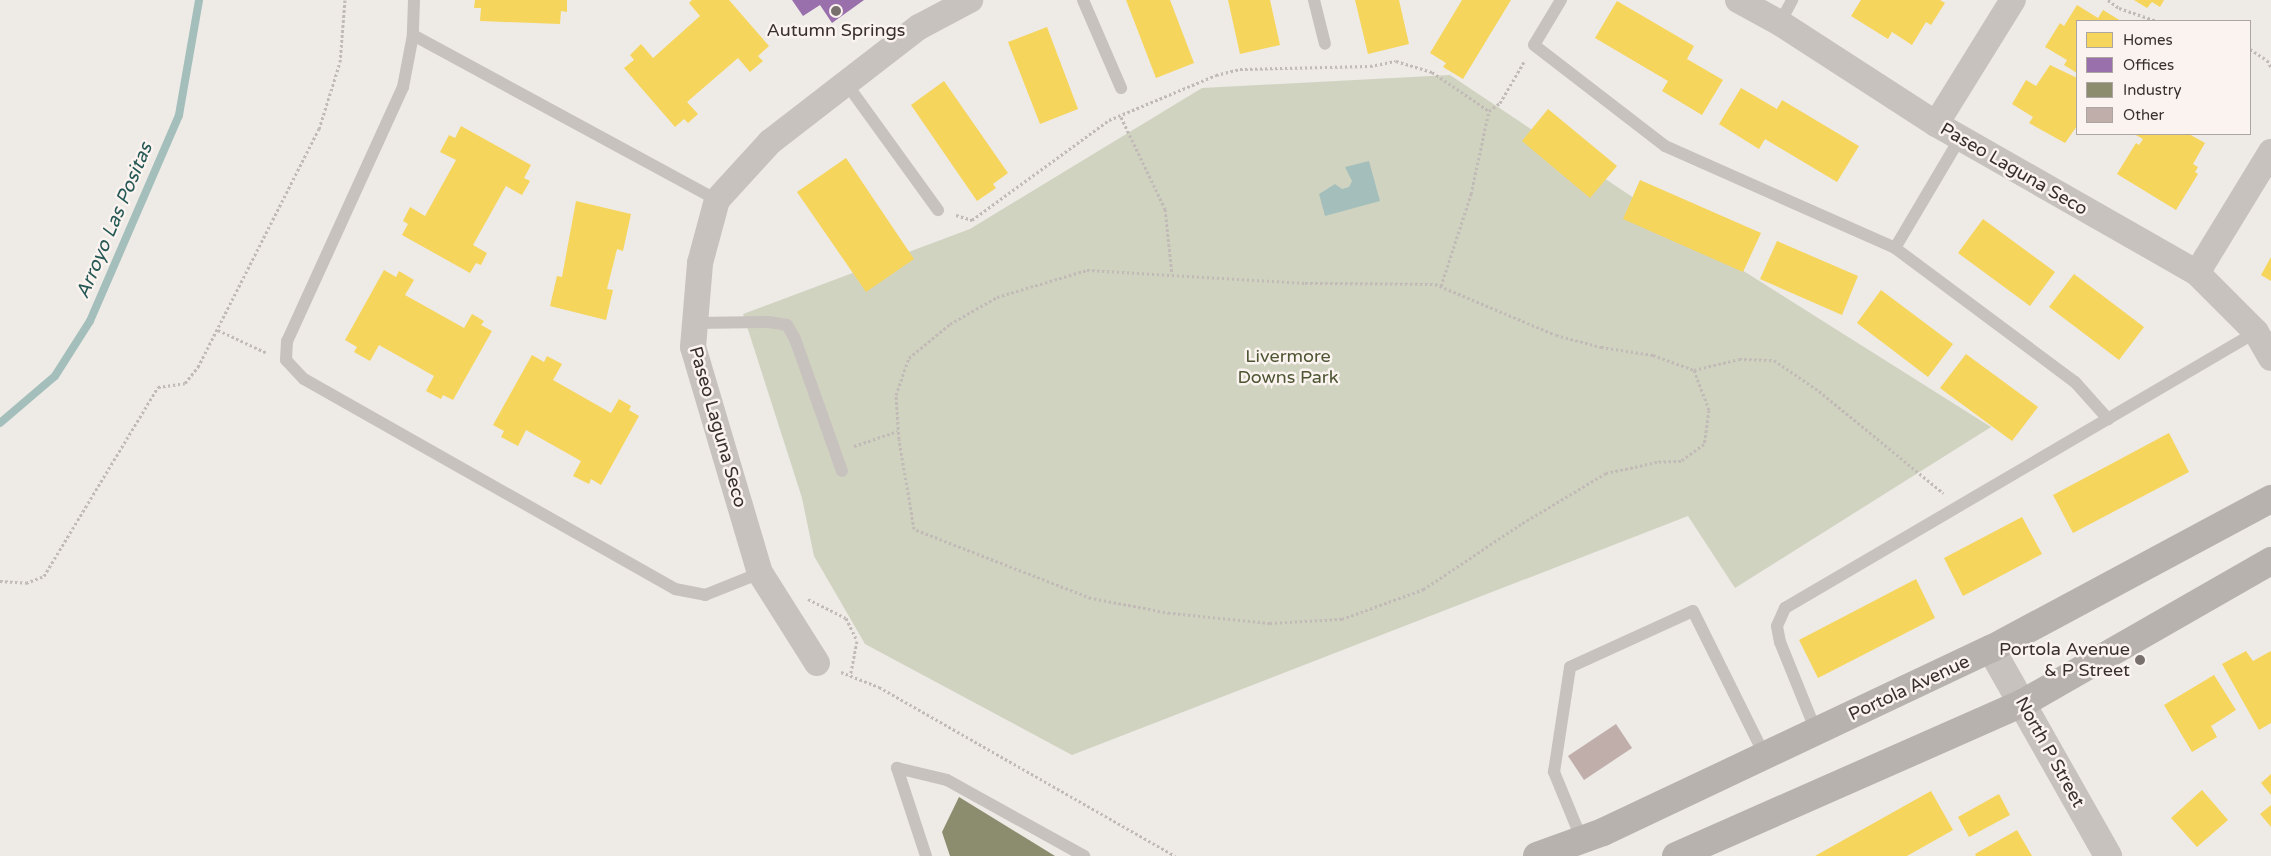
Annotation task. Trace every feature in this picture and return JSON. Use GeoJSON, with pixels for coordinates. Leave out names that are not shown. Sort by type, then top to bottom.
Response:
{"type":"FeatureCollection","features":[{"type":"Feature","properties":{"kind":"main road","name":"Portola Avenue"},"geometry":{"type":"LineString","coordinates":[[1537,856],[1582,840],[1991,649],[2271,499]]}},
{"type":"Feature","properties":{"kind":"main road"},"geometry":{"type":"LineString","coordinates":[[1676,856],[2022,703],[2271,561]]}},
{"type":"Feature","properties":{"kind":"street","name":"Paseo Laguna Seco"},"geometry":{"type":"LineString","coordinates":[[1738,0],[1780,23],[1936,124],[2197,273],[2256,332],[2271,358]]}},
{"type":"Feature","properties":{"kind":"street"},"geometry":{"type":"LineString","coordinates":[[1936,124],[2013,0]]}},
{"type":"Feature","properties":{"kind":"street","name":"Paseo Laguna Seco"},"geometry":{"type":"LineString","coordinates":[[817,663],[760,573],[693,348],[700,263],[717,200],[770,142],[919,27],[958,3]]}},
{"type":"Feature","properties":{"kind":"street"},"geometry":{"type":"LineString","coordinates":[[2197,273],[2271,152]]}},
{"type":"Feature","properties":{"kind":"street","name":"North P Street"},"geometry":{"type":"LineString","coordinates":[[1991,649],[2108,856]]}},
{"type":"Feature","properties":{"kind":"lane"},"geometry":{"type":"LineString","coordinates":[[414,0],[413,35],[403,87],[286,341],[286,360],[304,379],[675,589],[705,595],[760,573]]}},
{"type":"Feature","properties":{"kind":"lane"},"geometry":{"type":"LineString","coordinates":[[1083,0],[1121,88]]}},
{"type":"Feature","properties":{"kind":"lane"},"geometry":{"type":"LineString","coordinates":[[1314,0],[1325,44]]}},
{"type":"Feature","properties":{"kind":"lane"},"geometry":{"type":"LineString","coordinates":[[1561,0],[1534,45],[1665,146],[1895,248],[2075,382],[2108,419]]}},
{"type":"Feature","properties":{"kind":"lane"},"geometry":{"type":"LineString","coordinates":[[1780,23],[1792,0]]}},
{"type":"Feature","properties":{"kind":"lane"},"geometry":{"type":"LineString","coordinates":[[413,35],[717,200]]}},
{"type":"Feature","properties":{"kind":"lane"},"geometry":{"type":"LineString","coordinates":[[846,83],[938,210]]}},
{"type":"Feature","properties":{"kind":"lane"},"geometry":{"type":"LineString","coordinates":[[1895,248],[1960,138]]}},
{"type":"Feature","properties":{"kind":"lane"},"geometry":{"type":"LineString","coordinates":[[695,323],[770,322],[787,325],[795,339],[842,471]]}},
{"type":"Feature","properties":{"kind":"lane"},"geometry":{"type":"LineString","coordinates":[[1816,732],[1780,642],[1777,626],[1785,608],[2256,332]]}},
{"type":"Feature","properties":{"kind":"lane"},"geometry":{"type":"LineString","coordinates":[[1582,840],[1554,772],[1570,667],[1693,611],[1765,756]]}},
{"type":"Feature","properties":{"kind":"lane"},"geometry":{"type":"LineString","coordinates":[[926,856],[897,768],[948,780],[1084,856]]}},
{"type":"Feature","properties":{"kind":"path"},"geometry":{"type":"LineString","coordinates":[[0,581],[26,583],[44,576],[158,387],[184,383],[198,367],[319,129],[340,62],[346,0]]}},
{"type":"Feature","properties":{"kind":"path"},"geometry":{"type":"LineString","coordinates":[[2108,0],[2119,8],[2154,20]]}},
{"type":"Feature","properties":{"kind":"path"},"geometry":{"type":"LineString","coordinates":[[1441,286],[1471,194],[1489,111],[1500,103],[1534,45]]}},
{"type":"Feature","properties":{"kind":"path"},"geometry":{"type":"LineString","coordinates":[[2251,51],[2266,60],[2271,67]]}},
{"type":"Feature","properties":{"kind":"path"},"geometry":{"type":"LineString","coordinates":[[938,210],[972,220],[1109,120],[1216,75],[1240,69],[1370,66],[1396,61],[1432,72],[1489,111]]}},
{"type":"Feature","properties":{"kind":"path"},"geometry":{"type":"LineString","coordinates":[[1120,117],[1165,209],[1172,274]]}},
{"type":"Feature","properties":{"kind":"path"},"geometry":{"type":"LineString","coordinates":[[1694,370],[1709,410],[1704,444],[1680,461],[1657,462],[1606,473],[1521,524],[1424,588],[1342,619],[1270,623],[1170,613],[1090,598],[929,537],[914,529],[898,431],[896,395],[909,358],[950,324],[997,297],[1087,270],[1305,283],[1441,286],[1556,335],[1600,347],[1653,355],[1694,370],[1739,359],[1774,360],[1812,386],[1960,506]]}},
{"type":"Feature","properties":{"kind":"path"},"geometry":{"type":"LineString","coordinates":[[218,330],[237,341],[286,360]]}},
{"type":"Feature","properties":{"kind":"path"},"geometry":{"type":"LineString","coordinates":[[835,453],[898,431]]}},
{"type":"Feature","properties":{"kind":"path"},"geometry":{"type":"LineString","coordinates":[[800,594],[846,618],[857,641],[855,665],[850,676]]}},
{"type":"Feature","properties":{"kind":"path"},"geometry":{"type":"LineString","coordinates":[[817,663],[879,687],[1174,856]]}},
{"type":"Feature","properties":{"kind":"green space","name":"Livermore Downs Park"},"geometry":{"type":"Polygon","coordinates":[[[1450,75],[1734,265],[1991,427],[1735,588],[1688,516],[1072,755],[865,644],[814,556],[802,498],[743,314],[970,229],[1202,88],[1450,75]]]}},
{"type":"Feature","properties":{"kind":"water"},"geometry":{"type":"Polygon","coordinates":[[[1369,161],[1380,201],[1325,216],[1319,194],[1335,184],[1342,189],[1349,187],[1352,181],[1345,167],[1369,161]]]}},
{"type":"Feature","properties":{"kind":"building: Homes"},"geometry":{"type":"Polygon","coordinates":[[[475,0],[567,0],[567,12],[561,11],[560,24],[480,21],[481,8],[474,8],[475,0]]]}},
{"type":"Feature","properties":{"kind":"building: Homes"},"geometry":{"type":"Polygon","coordinates":[[[692,0],[729,0],[769,46],[758,56],[763,61],[750,72],[738,58],[687,102],[698,114],[688,123],[684,119],[675,127],[624,68],[634,60],[630,55],[641,44],[653,58],[700,16],[689,3],[692,0]]]}},
{"type":"Feature","properties":{"kind":"building: Homes"},"geometry":{"type":"Polygon","coordinates":[[[1126,0],[1170,0],[1194,63],[1156,78],[1126,0]]]}},
{"type":"Feature","properties":{"kind":"building: Homes"},"geometry":{"type":"Polygon","coordinates":[[[1228,0],[1270,0],[1280,45],[1240,54],[1228,0]]]}},
{"type":"Feature","properties":{"kind":"building: Homes"},"geometry":{"type":"Polygon","coordinates":[[[1355,0],[1399,0],[1409,44],[1368,54],[1355,0]]]}},
{"type":"Feature","properties":{"kind":"building: Homes"},"geometry":{"type":"Polygon","coordinates":[[[1462,0],[1511,0],[1463,79],[1443,67],[1446,63],[1430,53],[1462,0]]]}},
{"type":"Feature","properties":{"kind":"building: Homes"},"geometry":{"type":"Polygon","coordinates":[[[1861,0],[1940,0],[1945,3],[1931,25],[1926,22],[1912,45],[1892,32],[1888,39],[1851,16],[1861,0]]]}},
{"type":"Feature","properties":{"kind":"building: Homes"},"geometry":{"type":"Polygon","coordinates":[[[2134,0],[2164,0],[2160,7],[2152,2],[2147,8],[2134,0]]]}},
{"type":"Feature","properties":{"kind":"building: Homes"},"geometry":{"type":"Polygon","coordinates":[[[1617,1],[1694,46],[1687,59],[1723,80],[1702,115],[1662,91],[1668,81],[1595,38],[1617,1]]]}},
{"type":"Feature","properties":{"kind":"building: Homes"},"geometry":{"type":"Polygon","coordinates":[[[2077,5],[2098,18],[2103,10],[2119,20],[2076,20],[2076,72],[2064,65],[2067,60],[2045,47],[2060,23],[2064,26],[2077,5]]]}},
{"type":"Feature","properties":{"kind":"building: Homes"},"geometry":{"type":"Polygon","coordinates":[[[1047,27],[1078,109],[1040,124],[1008,42],[1047,27]]]}},
{"type":"Feature","properties":{"kind":"building: Homes"},"geometry":{"type":"Polygon","coordinates":[[[2050,65],[2076,78],[2076,127],[2065,143],[2029,123],[2033,117],[2012,104],[2026,80],[2036,86],[2050,65]]]}},
{"type":"Feature","properties":{"kind":"building: Homes"},"geometry":{"type":"Polygon","coordinates":[[[944,81],[1008,173],[993,184],[996,188],[977,201],[911,105],[944,81]]]}},
{"type":"Feature","properties":{"kind":"building: Homes"},"geometry":{"type":"Polygon","coordinates":[[[1741,88],[1777,109],[1782,100],[1859,146],[1837,182],[1765,139],[1759,149],[1719,124],[1741,88]]]}},
{"type":"Feature","properties":{"kind":"building: Homes"},"geometry":{"type":"Polygon","coordinates":[[[1548,109],[1617,166],[1590,198],[1522,141],[1548,109]]]}},
{"type":"Feature","properties":{"kind":"building: Homes"},"geometry":{"type":"Polygon","coordinates":[[[461,126],[531,165],[524,178],[530,181],[522,195],[506,186],[473,245],[487,253],[481,265],[476,263],[470,273],[402,235],[408,224],[403,221],[410,207],[425,216],[456,160],[440,152],[449,135],[455,138],[461,126]]]}},
{"type":"Feature","properties":{"kind":"building: Homes"},"geometry":{"type":"Polygon","coordinates":[[[2136,135],[2191,135],[2205,143],[2193,164],[2198,167],[2195,172],[2198,174],[2176,210],[2117,174],[2136,143],[2139,145],[2143,139],[2136,135]]]}},
{"type":"Feature","properties":{"kind":"building: Homes"},"geometry":{"type":"Polygon","coordinates":[[[846,158],[914,259],[866,292],[797,192],[846,158]]]}},
{"type":"Feature","properties":{"kind":"building: Homes"},"geometry":{"type":"Polygon","coordinates":[[[1640,180],[1761,233],[1743,272],[1623,219],[1640,180]]]}},
{"type":"Feature","properties":{"kind":"building: Homes"},"geometry":{"type":"Polygon","coordinates":[[[576,201],[631,214],[623,251],[617,249],[607,289],[613,290],[606,320],[550,306],[557,276],[562,277],[576,201]]]}},
{"type":"Feature","properties":{"kind":"building: Homes"},"geometry":{"type":"Polygon","coordinates":[[[1983,219],[2055,272],[2030,306],[1958,253],[1983,219]]]}},
{"type":"Feature","properties":{"kind":"building: Homes"},"geometry":{"type":"Polygon","coordinates":[[[1777,241],[1858,276],[1842,315],[1760,279],[1777,241]]]}},
{"type":"Feature","properties":{"kind":"building: Homes"},"geometry":{"type":"Polygon","coordinates":[[[2271,257],[2271,281],[2261,275],[2271,257]]]}},
{"type":"Feature","properties":{"kind":"building: Homes"},"geometry":{"type":"Polygon","coordinates":[[[384,270],[396,277],[399,271],[414,280],[405,295],[464,328],[472,314],[484,321],[481,325],[492,331],[453,400],[443,395],[441,399],[426,391],[434,376],[379,345],[370,361],[354,352],[357,347],[345,340],[384,270]]]}},
{"type":"Feature","properties":{"kind":"building: Homes"},"geometry":{"type":"Polygon","coordinates":[[[2074,274],[2144,327],[2119,360],[2049,307],[2074,274]]]}},
{"type":"Feature","properties":{"kind":"building: Homes"},"geometry":{"type":"Polygon","coordinates":[[[1881,290],[1953,344],[1928,377],[1857,323],[1881,290]]]}},
{"type":"Feature","properties":{"kind":"building: Homes"},"geometry":{"type":"Polygon","coordinates":[[[1966,354],[2038,407],[2012,441],[1940,388],[1966,354]]]}},
{"type":"Feature","properties":{"kind":"building: Homes"},"geometry":{"type":"Polygon","coordinates":[[[532,355],[544,362],[547,356],[562,364],[553,380],[611,413],[619,399],[631,406],[629,410],[639,416],[601,485],[591,479],[589,484],[573,476],[581,461],[526,430],[518,446],[501,437],[504,431],[493,425],[532,355]]]}},
{"type":"Feature","properties":{"kind":"building: Homes"},"geometry":{"type":"Polygon","coordinates":[[[2169,433],[2189,472],[2073,533],[2053,495],[2169,433]]]}},
{"type":"Feature","properties":{"kind":"building: Homes"},"geometry":{"type":"Polygon","coordinates":[[[2022,517],[2042,554],[1963,596],[1944,558],[2022,517]]]}},
{"type":"Feature","properties":{"kind":"building: Homes"},"geometry":{"type":"Polygon","coordinates":[[[1916,579],[1935,618],[1818,678],[1799,640],[1916,579]]]}},
{"type":"Feature","properties":{"kind":"building: Homes"},"geometry":{"type":"Polygon","coordinates":[[[2246,651],[2253,661],[2271,651],[2271,723],[2259,730],[2222,664],[2246,651]]]}},
{"type":"Feature","properties":{"kind":"building: Homes"},"geometry":{"type":"Polygon","coordinates":[[[2214,675],[2236,710],[2211,726],[2217,737],[2192,752],[2164,705],[2214,675]]]}},
{"type":"Feature","properties":{"kind":"building: Homes"},"geometry":{"type":"Polygon","coordinates":[[[2271,774],[2271,795],[2261,783],[2271,774]]]}},
{"type":"Feature","properties":{"kind":"building: Homes"},"geometry":{"type":"Polygon","coordinates":[[[2202,790],[2228,820],[2197,847],[2171,818],[2202,790]]]}},
{"type":"Feature","properties":{"kind":"building: Homes"},"geometry":{"type":"Polygon","coordinates":[[[1931,791],[1953,830],[1907,856],[1815,856],[1931,791]]]}},
{"type":"Feature","properties":{"kind":"building: Homes"},"geometry":{"type":"Polygon","coordinates":[[[1999,794],[2010,815],[1969,837],[1958,817],[1999,794]]]}},
{"type":"Feature","properties":{"kind":"building: Homes"},"geometry":{"type":"Polygon","coordinates":[[[2271,805],[2271,827],[2260,814],[2271,805]]]}},
{"type":"Feature","properties":{"kind":"building: Homes"},"geometry":{"type":"Polygon","coordinates":[[[2017,830],[2032,856],[1976,856],[1975,854],[2017,830]]]}},
{"type":"Feature","properties":{"kind":"building: Offices","name":"Autumn Springs"},"geometry":{"type":"Polygon","coordinates":[[[792,0],[864,0],[832,23],[820,5],[803,16],[792,0]]]}},
{"type":"Feature","properties":{"kind":"building: Industry"},"geometry":{"type":"Polygon","coordinates":[[[959,797],[1055,856],[950,856],[942,832],[959,797]]]}},
{"type":"Feature","properties":{"kind":"building: Other"},"geometry":{"type":"Polygon","coordinates":[[[1616,724],[1632,748],[1584,780],[1568,756],[1616,724]]]}},
{"type":"Feature","properties":{"kind":"waterway","name":"Arroyo Las Positas"},"geometry":{"type":"LineString","coordinates":[[0,423],[55,376],[90,321],[179,115],[199,0]]}},
{"type":"Feature","properties":{"kind":"place","name":"Autumn Springs"},"geometry":{"type":"Point","coordinates":[836,11]}},
{"type":"Feature","properties":{"kind":"place","name":"Portola Avenue & P Street"},"geometry":{"type":"Point","coordinates":[2140,660]}}]}
